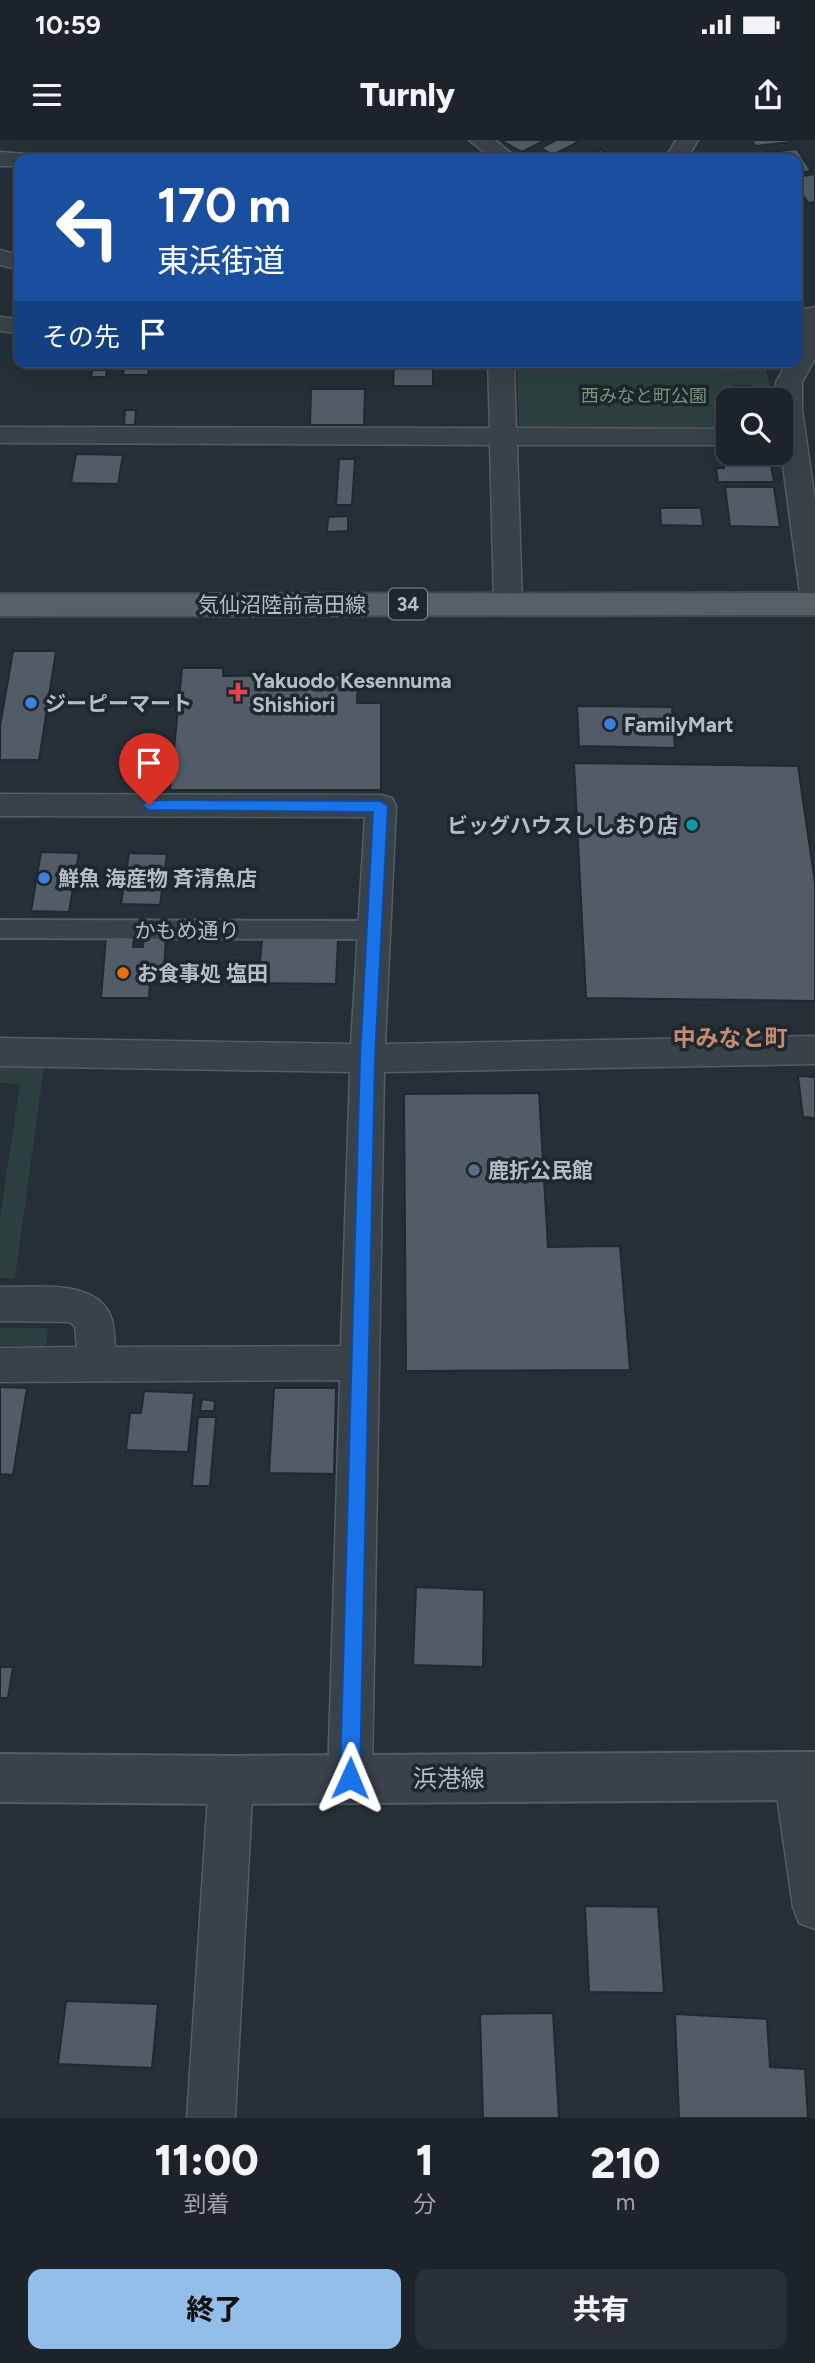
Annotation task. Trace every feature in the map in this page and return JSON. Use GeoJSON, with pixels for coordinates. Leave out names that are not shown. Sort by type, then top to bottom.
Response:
{"type":"FeatureCollection","features":[{"type":"Feature","properties":{"kind":"main road","name":"気仙沼陸前高田線"},"geometry":{"type":"LineString","coordinates":[[0,605],[815,602]]}},
{"type":"Feature","properties":{"kind":"street"},"geometry":{"type":"LineString","coordinates":[[480,140],[500,154]]}},
{"type":"Feature","properties":{"kind":"street"},"geometry":{"type":"LineString","coordinates":[[802,361],[813,344],[807,313]]}},
{"type":"Feature","properties":{"kind":"street"},"geometry":{"type":"LineString","coordinates":[[500,368],[505,436],[508,603]]}},
{"type":"Feature","properties":{"kind":"street"},"geometry":{"type":"LineString","coordinates":[[789,388],[789,382],[798,368]]}},
{"type":"Feature","properties":{"kind":"street"},"geometry":{"type":"LineString","coordinates":[[0,435],[716,437]]}},
{"type":"Feature","properties":{"kind":"street"},"geometry":{"type":"LineString","coordinates":[[793,452],[807,486],[815,602]]}},
{"type":"Feature","properties":{"kind":"street"},"geometry":{"type":"LineString","coordinates":[[0,805],[381,806],[367,1058],[350,1778]]}},
{"type":"Feature","properties":{"kind":"street","name":"かもめ通り"},"geometry":{"type":"LineString","coordinates":[[0,929],[374,930]]}},
{"type":"Feature","properties":{"kind":"street"},"geometry":{"type":"LineString","coordinates":[[0,1052],[367,1058],[815,1050]]}},
{"type":"Feature","properties":{"kind":"street"},"geometry":{"type":"LineString","coordinates":[[0,1304],[78,1306],[93,1320],[98,1364]]}},
{"type":"Feature","properties":{"kind":"street"},"geometry":{"type":"LineString","coordinates":[[0,1364],[359,1363]]}},
{"type":"Feature","properties":{"kind":"street"},"geometry":{"type":"LineString","coordinates":[[806,1776],[815,1907]]}},
{"type":"Feature","properties":{"kind":"street","name":"浜港線"},"geometry":{"type":"LineString","coordinates":[[0,1778],[231,1780],[806,1776]]}},
{"type":"Feature","properties":{"kind":"street"},"geometry":{"type":"LineString","coordinates":[[211,2118],[231,1780]]}},
{"type":"Feature","properties":{"kind":"green space","name":"西みなと町公園"},"geometry":{"type":"Polygon","coordinates":[[[517,368],[766,368],[770,388],[716,388],[716,429],[519,428],[517,368]]]}},
{"type":"Feature","properties":{"kind":"green space"},"geometry":{"type":"Polygon","coordinates":[[[0,1066],[44,1066],[15,1278],[0,1278],[0,1218],[20,1084],[0,1083],[0,1066]]]}},
{"type":"Feature","properties":{"kind":"green space"},"geometry":{"type":"Polygon","coordinates":[[[0,1328],[48,1328],[46,1346],[0,1345],[0,1328]]]}},
{"type":"Feature","properties":{"kind":"building"},"geometry":{"type":"Polygon","coordinates":[[[500,140],[545,140],[522,152],[500,140]]]}},
{"type":"Feature","properties":{"kind":"building"},"geometry":{"type":"Polygon","coordinates":[[[556,140],[578,142],[555,154],[541,148],[556,140]]]}},
{"type":"Feature","properties":{"kind":"building"},"geometry":{"type":"Polygon","coordinates":[[[752,140],[790,140],[791,142],[755,146],[752,140]]]}},
{"type":"Feature","properties":{"kind":"building"},"geometry":{"type":"Polygon","coordinates":[[[797,149],[800,154],[762,154],[797,149]]]}},
{"type":"Feature","properties":{"kind":"building"},"geometry":{"type":"Polygon","coordinates":[[[802,157],[811,171],[802,172],[802,157]]]}},
{"type":"Feature","properties":{"kind":"building"},"geometry":{"type":"Polygon","coordinates":[[[815,174],[815,202],[808,203],[802,194],[802,176],[815,174]]]}},
{"type":"Feature","properties":{"kind":"building"},"geometry":{"type":"Polygon","coordinates":[[[124,368],[149,368],[148,375],[123,375],[124,368]]]}},
{"type":"Feature","properties":{"kind":"building"},"geometry":{"type":"Polygon","coordinates":[[[394,368],[433,368],[433,386],[393,386],[394,368]]]}},
{"type":"Feature","properties":{"kind":"building"},"geometry":{"type":"Polygon","coordinates":[[[92,370],[107,370],[106,377],[91,377],[92,370]]]}},
{"type":"Feature","properties":{"kind":"building"},"geometry":{"type":"Polygon","coordinates":[[[734,386],[750,388],[734,388],[734,386]]]}},
{"type":"Feature","properties":{"kind":"building"},"geometry":{"type":"Polygon","coordinates":[[[311,389],[365,389],[364,425],[310,425],[311,389]]]}},
{"type":"Feature","properties":{"kind":"building"},"geometry":{"type":"Polygon","coordinates":[[[125,410],[136,410],[135,425],[124,425],[125,410]]]}},
{"type":"Feature","properties":{"kind":"building"},"geometry":{"type":"Polygon","coordinates":[[[76,454],[123,455],[118,484],[71,483],[76,454]]]}},
{"type":"Feature","properties":{"kind":"building"},"geometry":{"type":"Polygon","coordinates":[[[339,459],[355,459],[352,505],[336,505],[339,459]]]}},
{"type":"Feature","properties":{"kind":"building"},"geometry":{"type":"Polygon","coordinates":[[[724,465],[771,465],[774,482],[718,482],[716,468],[724,468],[724,465]]]}},
{"type":"Feature","properties":{"kind":"building"},"geometry":{"type":"Polygon","coordinates":[[[725,487],[774,487],[780,527],[730,526],[725,487]]]}},
{"type":"Feature","properties":{"kind":"building"},"geometry":{"type":"Polygon","coordinates":[[[660,508],[701,508],[703,526],[661,525],[660,508]]]}},
{"type":"Feature","properties":{"kind":"building"},"geometry":{"type":"Polygon","coordinates":[[[348,516],[348,531],[327,532],[328,517],[348,516]]]}},
{"type":"Feature","properties":{"kind":"building"},"geometry":{"type":"Polygon","coordinates":[[[13,651],[56,651],[39,760],[0,760],[0,726],[13,651]]]}},
{"type":"Feature","properties":{"kind":"building"},"geometry":{"type":"Polygon","coordinates":[[[182,668],[223,668],[223,676],[358,675],[357,703],[381,703],[381,790],[170,790],[182,668]]]}},
{"type":"Feature","properties":{"kind":"building"},"geometry":{"type":"Polygon","coordinates":[[[577,706],[672,707],[675,748],[579,746],[577,706]]]}},
{"type":"Feature","properties":{"kind":"building","name":"ビッグハウスししおり店"},"geometry":{"type":"Polygon","coordinates":[[[574,763],[798,766],[815,883],[815,1001],[586,998],[574,763]]]}},
{"type":"Feature","properties":{"kind":"building"},"geometry":{"type":"Polygon","coordinates":[[[41,852],[79,853],[69,912],[31,911],[41,852]]]}},
{"type":"Feature","properties":{"kind":"building"},"geometry":{"type":"Polygon","coordinates":[[[129,853],[167,854],[160,905],[121,904],[129,853]]]}},
{"type":"Feature","properties":{"kind":"building"},"geometry":{"type":"Polygon","coordinates":[[[106,937],[134,937],[133,947],[143,947],[144,938],[166,937],[163,984],[150,984],[149,998],[101,998],[106,937]]]}},
{"type":"Feature","properties":{"kind":"building"},"geometry":{"type":"Polygon","coordinates":[[[262,939],[338,939],[336,984],[258,983],[262,939]]]}},
{"type":"Feature","properties":{"kind":"building"},"geometry":{"type":"Polygon","coordinates":[[[798,1076],[815,1077],[815,1118],[803,1117],[798,1076]]]}},
{"type":"Feature","properties":{"kind":"building","name":"鹿折公民館"},"geometry":{"type":"Polygon","coordinates":[[[539,1093],[548,1247],[620,1246],[630,1370],[406,1371],[404,1094],[539,1093]]]}},
{"type":"Feature","properties":{"kind":"building"},"geometry":{"type":"Polygon","coordinates":[[[0,1387],[27,1388],[13,1475],[0,1474],[0,1387]]]}},
{"type":"Feature","properties":{"kind":"building"},"geometry":{"type":"Polygon","coordinates":[[[274,1388],[336,1388],[334,1474],[269,1473],[274,1388]]]}},
{"type":"Feature","properties":{"kind":"building"},"geometry":{"type":"Polygon","coordinates":[[[144,1391],[194,1393],[188,1452],[126,1450],[130,1413],[141,1413],[144,1391]]]}},
{"type":"Feature","properties":{"kind":"building"},"geometry":{"type":"Polygon","coordinates":[[[202,1399],[215,1401],[214,1411],[200,1411],[202,1399]]]}},
{"type":"Feature","properties":{"kind":"building"},"geometry":{"type":"Polygon","coordinates":[[[198,1417],[216,1417],[210,1486],[192,1486],[198,1417]]]}},
{"type":"Feature","properties":{"kind":"building"},"geometry":{"type":"Polygon","coordinates":[[[416,1587],[484,1590],[483,1667],[413,1665],[416,1587]]]}},
{"type":"Feature","properties":{"kind":"building"},"geometry":{"type":"Polygon","coordinates":[[[0,1667],[13,1667],[8,1698],[0,1698],[0,1667]]]}},
{"type":"Feature","properties":{"kind":"building"},"geometry":{"type":"Polygon","coordinates":[[[585,1906],[658,1907],[664,1993],[589,1992],[585,1906]]]}},
{"type":"Feature","properties":{"kind":"building"},"geometry":{"type":"Polygon","coordinates":[[[66,2001],[158,2004],[152,2068],[58,2064],[66,2001]]]}},
{"type":"Feature","properties":{"kind":"building"},"geometry":{"type":"Polygon","coordinates":[[[553,2013],[559,2118],[483,2118],[480,2014],[553,2013]]]}},
{"type":"Feature","properties":{"kind":"building"},"geometry":{"type":"Polygon","coordinates":[[[675,2014],[767,2019],[770,2067],[805,2069],[808,2118],[679,2118],[675,2014]]]}},
{"type":"Feature","properties":{"kind":"place","name":"Yakuodo Kesennuma Shishiori"},"geometry":{"type":"Point","coordinates":[238,692]}},
{"type":"Feature","properties":{"kind":"place","name":"ジーピーマート"},"geometry":{"type":"Point","coordinates":[31,703]}},
{"type":"Feature","properties":{"kind":"place","name":"FamilyMart"},"geometry":{"type":"Point","coordinates":[610,724]}},
{"type":"Feature","properties":{"kind":"place","name":"ビッグハウスししおり店"},"geometry":{"type":"Point","coordinates":[692,825]}},
{"type":"Feature","properties":{"kind":"place","name":"鮮魚 海産物 斉清魚店"},"geometry":{"type":"Point","coordinates":[44,878]}},
{"type":"Feature","properties":{"kind":"place","name":"お食事処 塩田"},"geometry":{"type":"Point","coordinates":[123,973]}},
{"type":"Feature","properties":{"kind":"place","name":"鹿折公民館"},"geometry":{"type":"Point","coordinates":[474,1170]}},
{"type":"Feature","properties":{"kind":"district","name":"中みなと町"},"geometry":{"type":"Point","coordinates":[730,1038]}},
{"type":"Feature","properties":{"kind":"route"},"geometry":{"type":"LineString","coordinates":[[149,805],[381,806],[367,1058],[350,1778]]}}]}
